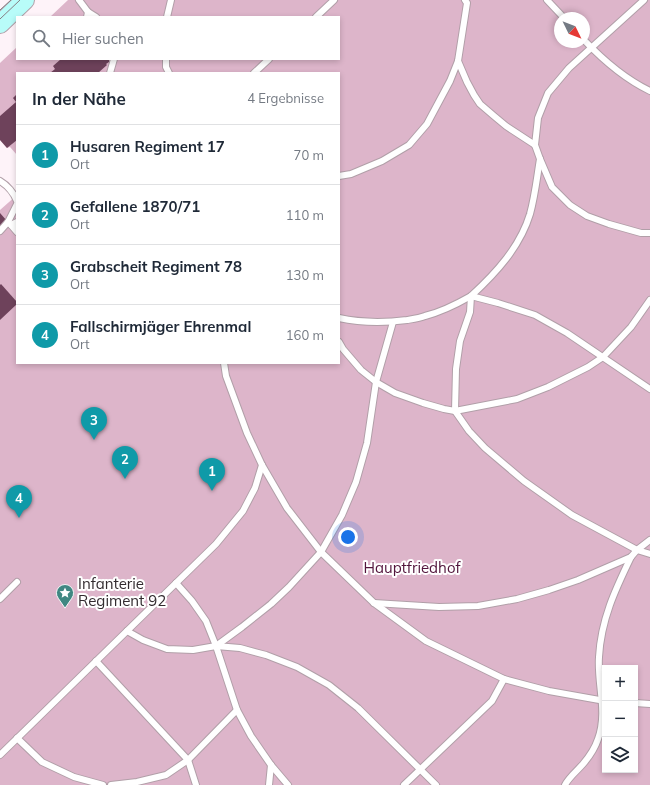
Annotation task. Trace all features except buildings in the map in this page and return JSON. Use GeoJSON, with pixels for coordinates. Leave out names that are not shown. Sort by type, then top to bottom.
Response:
{"type":"FeatureCollection","features":[{"type":"Feature","properties":{"kind":"main road"},"geometry":{"type":"LineString","coordinates":[[8,19],[25,0]]}},
{"type":"Feature","properties":{"kind":"lane"},"geometry":{"type":"LineString","coordinates":[[79,0],[88,15]]}},
{"type":"Feature","properties":{"kind":"lane"},"geometry":{"type":"LineString","coordinates":[[167,16],[170,0]]}},
{"type":"Feature","properties":{"kind":"lane"},"geometry":{"type":"LineString","coordinates":[[317,16],[334,0]]}},
{"type":"Feature","properties":{"kind":"lane"},"geometry":{"type":"LineString","coordinates":[[547,0],[558,12]]}},
{"type":"Feature","properties":{"kind":"lane"},"geometry":{"type":"LineString","coordinates":[[644,0],[569,68],[548,93],[538,118],[535,145],[552,187],[570,205],[586,216],[641,233],[650,233]]}},
{"type":"Feature","properties":{"kind":"lane"},"geometry":{"type":"LineString","coordinates":[[340,176],[351,174],[382,161],[409,145],[427,124],[450,81],[458,61],[467,1]]}},
{"type":"Feature","properties":{"kind":"lane"},"geometry":{"type":"LineString","coordinates":[[591,48],[616,70],[650,91]]}},
{"type":"Feature","properties":{"kind":"lane"},"geometry":{"type":"LineString","coordinates":[[110,72],[114,60]]}},
{"type":"Feature","properties":{"kind":"lane"},"geometry":{"type":"LineString","coordinates":[[166,60],[168,72]]}},
{"type":"Feature","properties":{"kind":"lane"},"geometry":{"type":"LineString","coordinates":[[255,72],[268,60]]}},
{"type":"Feature","properties":{"kind":"lane"},"geometry":{"type":"LineString","coordinates":[[458,61],[474,96],[480,104],[506,126],[535,145]]}},
{"type":"Feature","properties":{"kind":"lane"},"geometry":{"type":"LineString","coordinates":[[340,318],[373,323],[393,322],[425,317],[452,306],[471,296],[508,258],[523,233],[532,207],[540,159]]}},
{"type":"Feature","properties":{"kind":"lane"},"geometry":{"type":"LineString","coordinates":[[0,181],[7,186],[16,198]]}},
{"type":"Feature","properties":{"kind":"lane"},"geometry":{"type":"LineString","coordinates":[[0,231],[12,224],[16,208]]}},
{"type":"Feature","properties":{"kind":"lane"},"geometry":{"type":"LineString","coordinates":[[471,296],[536,315],[567,333],[650,389]]}},
{"type":"Feature","properties":{"kind":"lane"},"geometry":{"type":"LineString","coordinates":[[471,296],[470,312],[460,341],[456,368],[455,411],[469,431],[485,448],[524,481],[572,515],[637,550],[650,554]]}},
{"type":"Feature","properties":{"kind":"lane"},"geometry":{"type":"LineString","coordinates":[[340,344],[361,370],[376,382],[395,393],[423,403],[455,411],[517,399],[548,387],[588,367],[603,357],[630,328],[650,300]]}},
{"type":"Feature","properties":{"kind":"lane"},"geometry":{"type":"LineString","coordinates":[[216,646],[271,604],[289,587],[321,552],[342,516],[356,482],[367,443],[376,382],[393,322]]}},
{"type":"Feature","properties":{"kind":"lane"},"geometry":{"type":"LineString","coordinates":[[224,364],[226,376],[247,434],[262,465],[287,508],[321,552],[374,603],[426,641],[504,679],[548,691],[602,701]]}},
{"type":"Feature","properties":{"kind":"lane"},"geometry":{"type":"LineString","coordinates":[[0,755],[216,544],[243,511],[255,488],[262,465]]}},
{"type":"Feature","properties":{"kind":"lane"},"geometry":{"type":"LineString","coordinates":[[374,603],[439,607],[478,606],[517,598],[549,590],[578,580],[631,556],[650,540]]}},
{"type":"Feature","properties":{"kind":"lane"},"geometry":{"type":"LineString","coordinates":[[602,690],[599,659],[601,635],[608,608],[631,556]]}},
{"type":"Feature","properties":{"kind":"lane"},"geometry":{"type":"LineString","coordinates":[[0,599],[17,582]]}},
{"type":"Feature","properties":{"kind":"lane"},"geometry":{"type":"LineString","coordinates":[[176,583],[192,601],[206,621],[216,646],[237,710],[251,736],[271,765],[288,785]]}},
{"type":"Feature","properties":{"kind":"lane"},"geometry":{"type":"LineString","coordinates":[[127,631],[143,640],[167,649],[193,650],[216,646],[240,648],[266,655],[297,667],[329,685],[358,708],[436,785]]}},
{"type":"Feature","properties":{"kind":"lane"},"geometry":{"type":"LineString","coordinates":[[96,661],[188,760],[196,785]]}},
{"type":"Feature","properties":{"kind":"lane"},"geometry":{"type":"LineString","coordinates":[[404,785],[492,701],[504,679]]}},
{"type":"Feature","properties":{"kind":"lane"},"geometry":{"type":"LineString","coordinates":[[638,703],[650,704]]}},
{"type":"Feature","properties":{"kind":"lane"},"geometry":{"type":"LineString","coordinates":[[111,785],[137,782],[166,775],[188,760],[237,710]]}},
{"type":"Feature","properties":{"kind":"lane"},"geometry":{"type":"LineString","coordinates":[[565,785],[584,763],[595,747],[601,731],[602,714]]}},
{"type":"Feature","properties":{"kind":"lane"},"geometry":{"type":"LineString","coordinates":[[18,738],[42,762],[74,778],[103,785]]}},
{"type":"Feature","properties":{"kind":"lane"},"geometry":{"type":"LineString","coordinates":[[269,785],[271,765]]}},
{"type":"Feature","properties":{"kind":"green space","name":"Hauptfriedhof"},"geometry":{"type":"Polygon","coordinates":[[[68,0],[650,0],[650,785],[0,785],[0,210],[16,196],[16,364],[340,364],[340,72],[16,72],[16,154],[10,147],[7,148],[0,140],[0,63],[16,48],[16,60],[340,60],[340,16],[51,16],[68,0]]]}},
{"type":"Feature","properties":{"kind":"tram line"},"geometry":{"type":"LineString","coordinates":[[0,10],[11,0]]}},
{"type":"Feature","properties":{"kind":"tram line"},"geometry":{"type":"LineString","coordinates":[[0,19],[20,0]]}},
{"type":"Feature","properties":{"kind":"place","name":"Grabscheit Regiment 78"},"geometry":{"type":"Point","coordinates":[94,440]}},
{"type":"Feature","properties":{"kind":"place","name":"Gefallene 1870/71"},"geometry":{"type":"Point","coordinates":[125,479]}},
{"type":"Feature","properties":{"kind":"place","name":"Husaren Regiment 17"},"geometry":{"type":"Point","coordinates":[212,491]}},
{"type":"Feature","properties":{"kind":"place","name":"Fallschirmjäger Ehrenmal"},"geometry":{"type":"Point","coordinates":[19,518]}},
{"type":"Feature","properties":{"kind":"place","name":"Infanterie Regiment 92"},"geometry":{"type":"Point","coordinates":[65,608]}}]}
